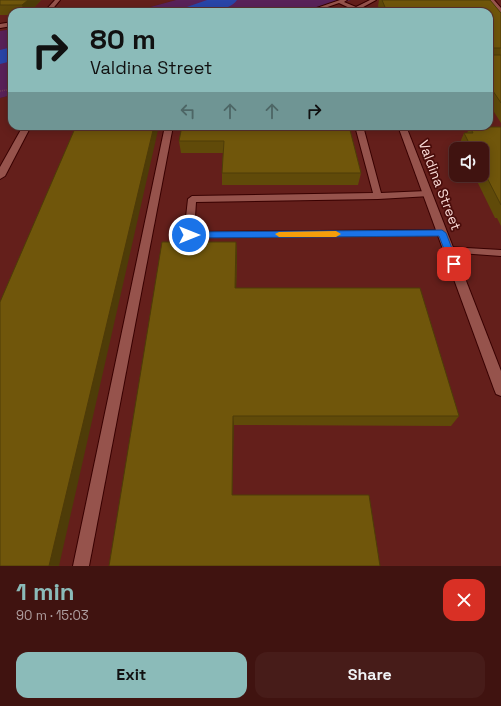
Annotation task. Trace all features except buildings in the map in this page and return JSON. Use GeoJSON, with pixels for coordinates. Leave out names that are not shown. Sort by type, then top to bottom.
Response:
{"type":"FeatureCollection","features":[{"type":"Feature","properties":{"kind":"street"},"geometry":{"type":"LineString","coordinates":[[0,176],[25,130]]}},
{"type":"Feature","properties":{"kind":"street","name":"Valdina Street"},"geometry":{"type":"LineString","coordinates":[[403,130],[501,389]]}},
{"type":"Feature","properties":{"kind":"lane"},"geometry":{"type":"LineString","coordinates":[[51,8],[58,0]]}},
{"type":"Feature","properties":{"kind":"lane"},"geometry":{"type":"LineString","coordinates":[[360,8],[374,0]]}},
{"type":"Feature","properties":{"kind":"lane"},"geometry":{"type":"LineString","coordinates":[[491,0],[501,11]]}},
{"type":"Feature","properties":{"kind":"lane"},"geometry":{"type":"LineString","coordinates":[[320,8],[342,1],[353,8]]}},
{"type":"Feature","properties":{"kind":"lane"},"geometry":{"type":"LineString","coordinates":[[81,566],[169,130]]}},
{"type":"Feature","properties":{"kind":"lane"},"geometry":{"type":"LineString","coordinates":[[361,130],[378,196]]}},
{"type":"Feature","properties":{"kind":"lane"},"geometry":{"type":"LineString","coordinates":[[427,194],[192,199],[189,235],[442,233]]}},
{"type":"Feature","properties":{"kind":"lane"},"geometry":{"type":"LineString","coordinates":[[448,250],[501,253]]}},
{"type":"Feature","properties":{"kind":"shaded area"},"geometry":{"type":"Polygon","coordinates":[[[0,0],[176,0],[147,8],[8,8],[8,30],[0,31],[0,0]]]}},
{"type":"Feature","properties":{"kind":"shaded area"},"geometry":{"type":"Polygon","coordinates":[[[176,0],[351,0],[325,8],[147,8],[176,0]]]}},
{"type":"Feature","properties":{"kind":"shaded area"},"geometry":{"type":"Polygon","coordinates":[[[351,0],[501,0],[501,566],[0,566],[0,98],[8,96],[8,130],[493,130],[493,8],[325,8],[351,0]]]}},
{"type":"Feature","properties":{"kind":"shaded area"},"geometry":{"type":"Polygon","coordinates":[[[8,30],[8,96],[0,98],[0,31],[8,30]]]}},
{"type":"Feature","properties":{"kind":"waterway"},"geometry":{"type":"LineString","coordinates":[[203,8],[227,0]]}},
{"type":"Feature","properties":{"kind":"waterway"},"geometry":{"type":"LineString","coordinates":[[0,57],[8,55]]}},
{"type":"Feature","properties":{"kind":"slow traffic"},"geometry":{"type":"LineString","coordinates":[[279,234],[336,234]]}},
{"type":"Feature","properties":{"kind":"route"},"geometry":{"type":"LineString","coordinates":[[189,235],[442,233],[454,264]]}}]}
